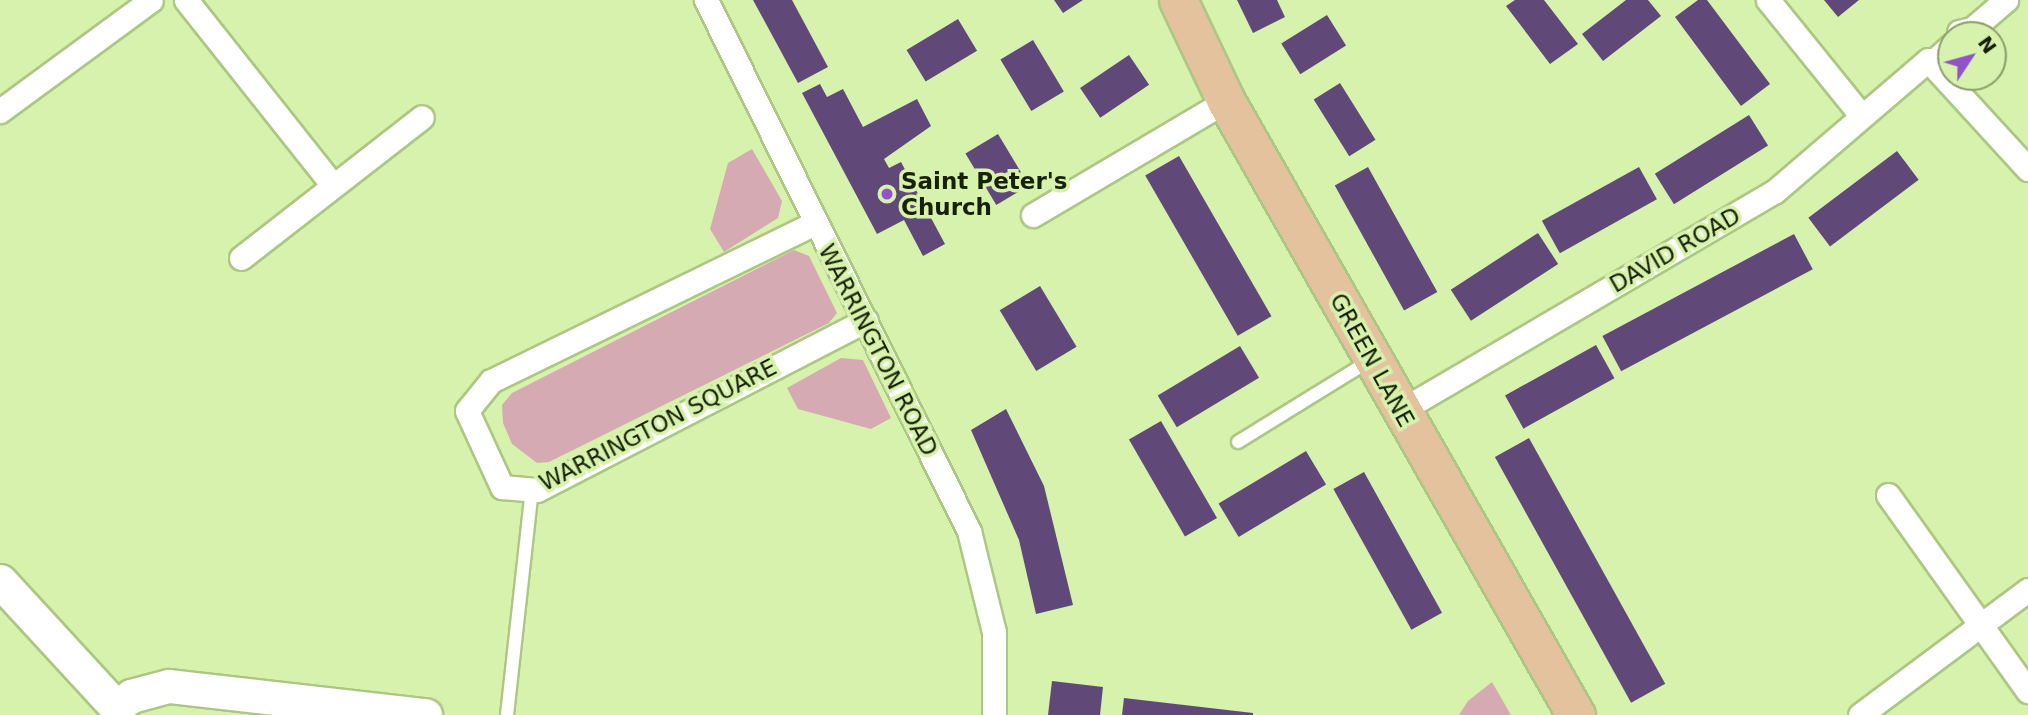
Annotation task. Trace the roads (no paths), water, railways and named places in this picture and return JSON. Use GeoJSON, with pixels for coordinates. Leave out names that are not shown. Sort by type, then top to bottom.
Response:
{"type":"FeatureCollection","features":[{"type":"Feature","properties":{"kind":"main road","name":"GREEN LANE"},"geometry":{"type":"LineString","coordinates":[[1178,0],[1226,101],[1400,411],[1576,715]]}},
{"type":"Feature","properties":{"kind":"street"},"geometry":{"type":"LineString","coordinates":[[0,111],[151,0]]}},
{"type":"Feature","properties":{"kind":"street"},"geometry":{"type":"LineString","coordinates":[[186,0],[332,184]]}},
{"type":"Feature","properties":{"kind":"street","name":"WARRINGTON ROAD"},"geometry":{"type":"LineString","coordinates":[[705,0],[813,223],[866,320],[969,531],[995,632],[994,715]]}},
{"type":"Feature","properties":{"kind":"street"},"geometry":{"type":"LineString","coordinates":[[1768,0],[1860,114]]}},
{"type":"Feature","properties":{"kind":"street"},"geometry":{"type":"LineString","coordinates":[[1980,21],[2000,2]]}},
{"type":"Feature","properties":{"kind":"street"},"geometry":{"type":"LineString","coordinates":[[1928,60],[2028,169]]}},
{"type":"Feature","properties":{"kind":"street","name":"DAVID ROAD"},"geometry":{"type":"LineString","coordinates":[[1400,411],[1774,191],[1860,114],[1928,60]]}},
{"type":"Feature","properties":{"kind":"street"},"geometry":{"type":"LineString","coordinates":[[1033,215],[1226,101]]}},
{"type":"Feature","properties":{"kind":"street"},"geometry":{"type":"LineString","coordinates":[[241,258],[332,184],[422,117]]}},
{"type":"Feature","properties":{"kind":"street","name":"WARRINGTON SQUARE"},"geometry":{"type":"LineString","coordinates":[[813,223],[491,381],[467,411],[502,487],[532,489],[866,320]]}},
{"type":"Feature","properties":{"kind":"street"},"geometry":{"type":"LineString","coordinates":[[1888,495],[2028,691]]}},
{"type":"Feature","properties":{"kind":"street"},"geometry":{"type":"LineString","coordinates":[[0,581],[118,711],[131,696],[169,685],[425,715]]}},
{"type":"Feature","properties":{"kind":"street"},"geometry":{"type":"LineString","coordinates":[[1860,715],[2028,590]]}},
{"type":"Feature","properties":{"kind":"lane"},"geometry":{"type":"LineString","coordinates":[[1928,60],[1937,52]]}},
{"type":"Feature","properties":{"kind":"lane"},"geometry":{"type":"LineString","coordinates":[[1238,442],[1371,359]]}},
{"type":"Feature","properties":{"kind":"lane"},"geometry":{"type":"LineString","coordinates":[[507,715],[532,489]]}},
{"type":"Feature","properties":{"kind":"place","name":"Saint Peter's Church"},"geometry":{"type":"Point","coordinates":[887,194]}}]}
